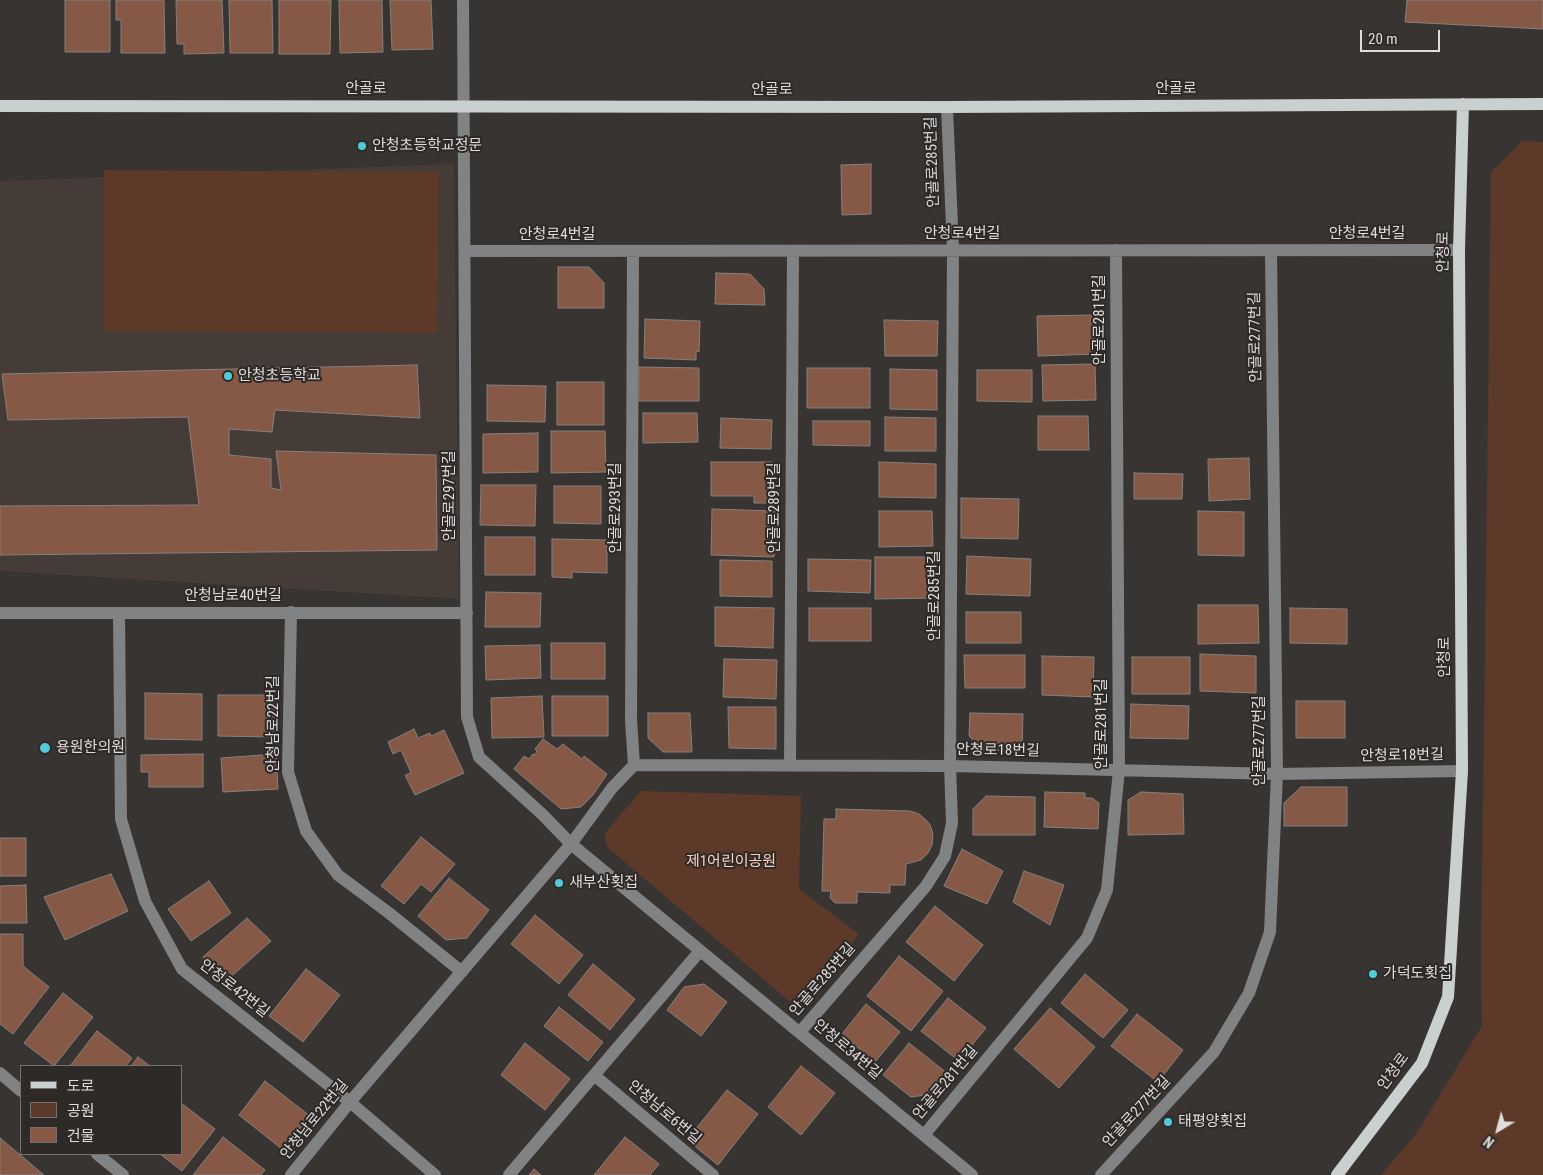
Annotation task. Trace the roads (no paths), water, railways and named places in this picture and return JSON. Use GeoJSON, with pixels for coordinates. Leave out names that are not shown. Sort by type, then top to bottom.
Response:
{"type":"FeatureCollection","features":[{"type":"Feature","properties":{"kind":"main road","name":"안청로"},"geometry":{"type":"LineString","coordinates":[[1337,1175],[1422,1063],[1448,997],[1462,771],[1459,250],[1463,104]]}},
{"type":"Feature","properties":{"kind":"main road","name":"안골로"},"geometry":{"type":"LineString","coordinates":[[0,106],[947,107],[1543,104]]}},
{"type":"Feature","properties":{"kind":"street","name":"안골로297번길"},"geometry":{"type":"LineString","coordinates":[[463,0],[467,717],[479,757],[543,815],[571,844]]}},
{"type":"Feature","properties":{"kind":"street","name":"안골로285번길"},"geometry":{"type":"LineString","coordinates":[[800,1032],[926,886],[945,856],[952,823],[950,766],[953,250],[947,107]]}},
{"type":"Feature","properties":{"kind":"street","name":"안골로281번길"},"geometry":{"type":"LineString","coordinates":[[924,1135],[1087,938],[1108,890],[1119,770],[1116,250]]}},
{"type":"Feature","properties":{"kind":"street","name":"안골로277번길"},"geometry":{"type":"LineString","coordinates":[[1100,1175],[1214,1052],[1249,993],[1270,932],[1277,774],[1271,250]]}},
{"type":"Feature","properties":{"kind":"street","name":"안청로4번길"},"geometry":{"type":"LineString","coordinates":[[465,251],[1459,250]]}},
{"type":"Feature","properties":{"kind":"street","name":"안골로293번길"},"geometry":{"type":"LineString","coordinates":[[633,251],[631,720],[634,765]]}},
{"type":"Feature","properties":{"kind":"street","name":"안골로289번길"},"geometry":{"type":"LineString","coordinates":[[790,765],[793,251]]}},
{"type":"Feature","properties":{"kind":"street","name":"안청남로22번길"},"geometry":{"type":"LineString","coordinates":[[291,612],[288,772],[306,831],[338,875],[462,972]]}},
{"type":"Feature","properties":{"kind":"street","name":"안청남로40번길"},"geometry":{"type":"LineString","coordinates":[[0,613],[466,613]]}},
{"type":"Feature","properties":{"kind":"street","name":"안청로42번길"},"geometry":{"type":"LineString","coordinates":[[119,613],[121,819],[145,901],[182,968],[350,1102],[435,1175]]}},
{"type":"Feature","properties":{"kind":"street","name":"안청로18번길"},"geometry":{"type":"LineString","coordinates":[[634,765],[950,766],[1277,774],[1462,771]]}},
{"type":"Feature","properties":{"kind":"street"},"geometry":{"type":"LineString","coordinates":[[571,844],[612,788],[634,765]]}},
{"type":"Feature","properties":{"kind":"street","name":"안청남로22번길"},"geometry":{"type":"LineString","coordinates":[[292,1175],[350,1102],[571,844]]}},
{"type":"Feature","properties":{"kind":"street","name":"안청로34번길"},"geometry":{"type":"LineString","coordinates":[[571,844],[972,1175]]}},
{"type":"Feature","properties":{"kind":"street"},"geometry":{"type":"LineString","coordinates":[[510,1175],[700,951]]}},
{"type":"Feature","properties":{"kind":"street"},"geometry":{"type":"LineString","coordinates":[[0,1073],[20,1090]]}},
{"type":"Feature","properties":{"kind":"street","name":"안청남로6번길"},"geometry":{"type":"LineString","coordinates":[[594,1075],[712,1175]]}},
{"type":"Feature","properties":{"kind":"street"},"geometry":{"type":"LineString","coordinates":[[98,1155],[123,1175]]}},
{"type":"Feature","properties":{"kind":"place","name":"안청초등학교정문"},"geometry":{"type":"Point","coordinates":[362,146]}},
{"type":"Feature","properties":{"kind":"place","name":"안청초등학교"},"geometry":{"type":"Point","coordinates":[228,376]}},
{"type":"Feature","properties":{"kind":"place","name":"용원한의원"},"geometry":{"type":"Point","coordinates":[45,748]}},
{"type":"Feature","properties":{"kind":"place","name":"새부산횟집"},"geometry":{"type":"Point","coordinates":[559,883]}},
{"type":"Feature","properties":{"kind":"place","name":"가덕도횟집"},"geometry":{"type":"Point","coordinates":[1373,974]}},
{"type":"Feature","properties":{"kind":"place","name":"태평양횟집"},"geometry":{"type":"Point","coordinates":[1168,1122]}},
{"type":"Feature","properties":{"kind":"park label","name":"제1어린이공원"},"geometry":{"type":"Point","coordinates":[731,862]}}]}
